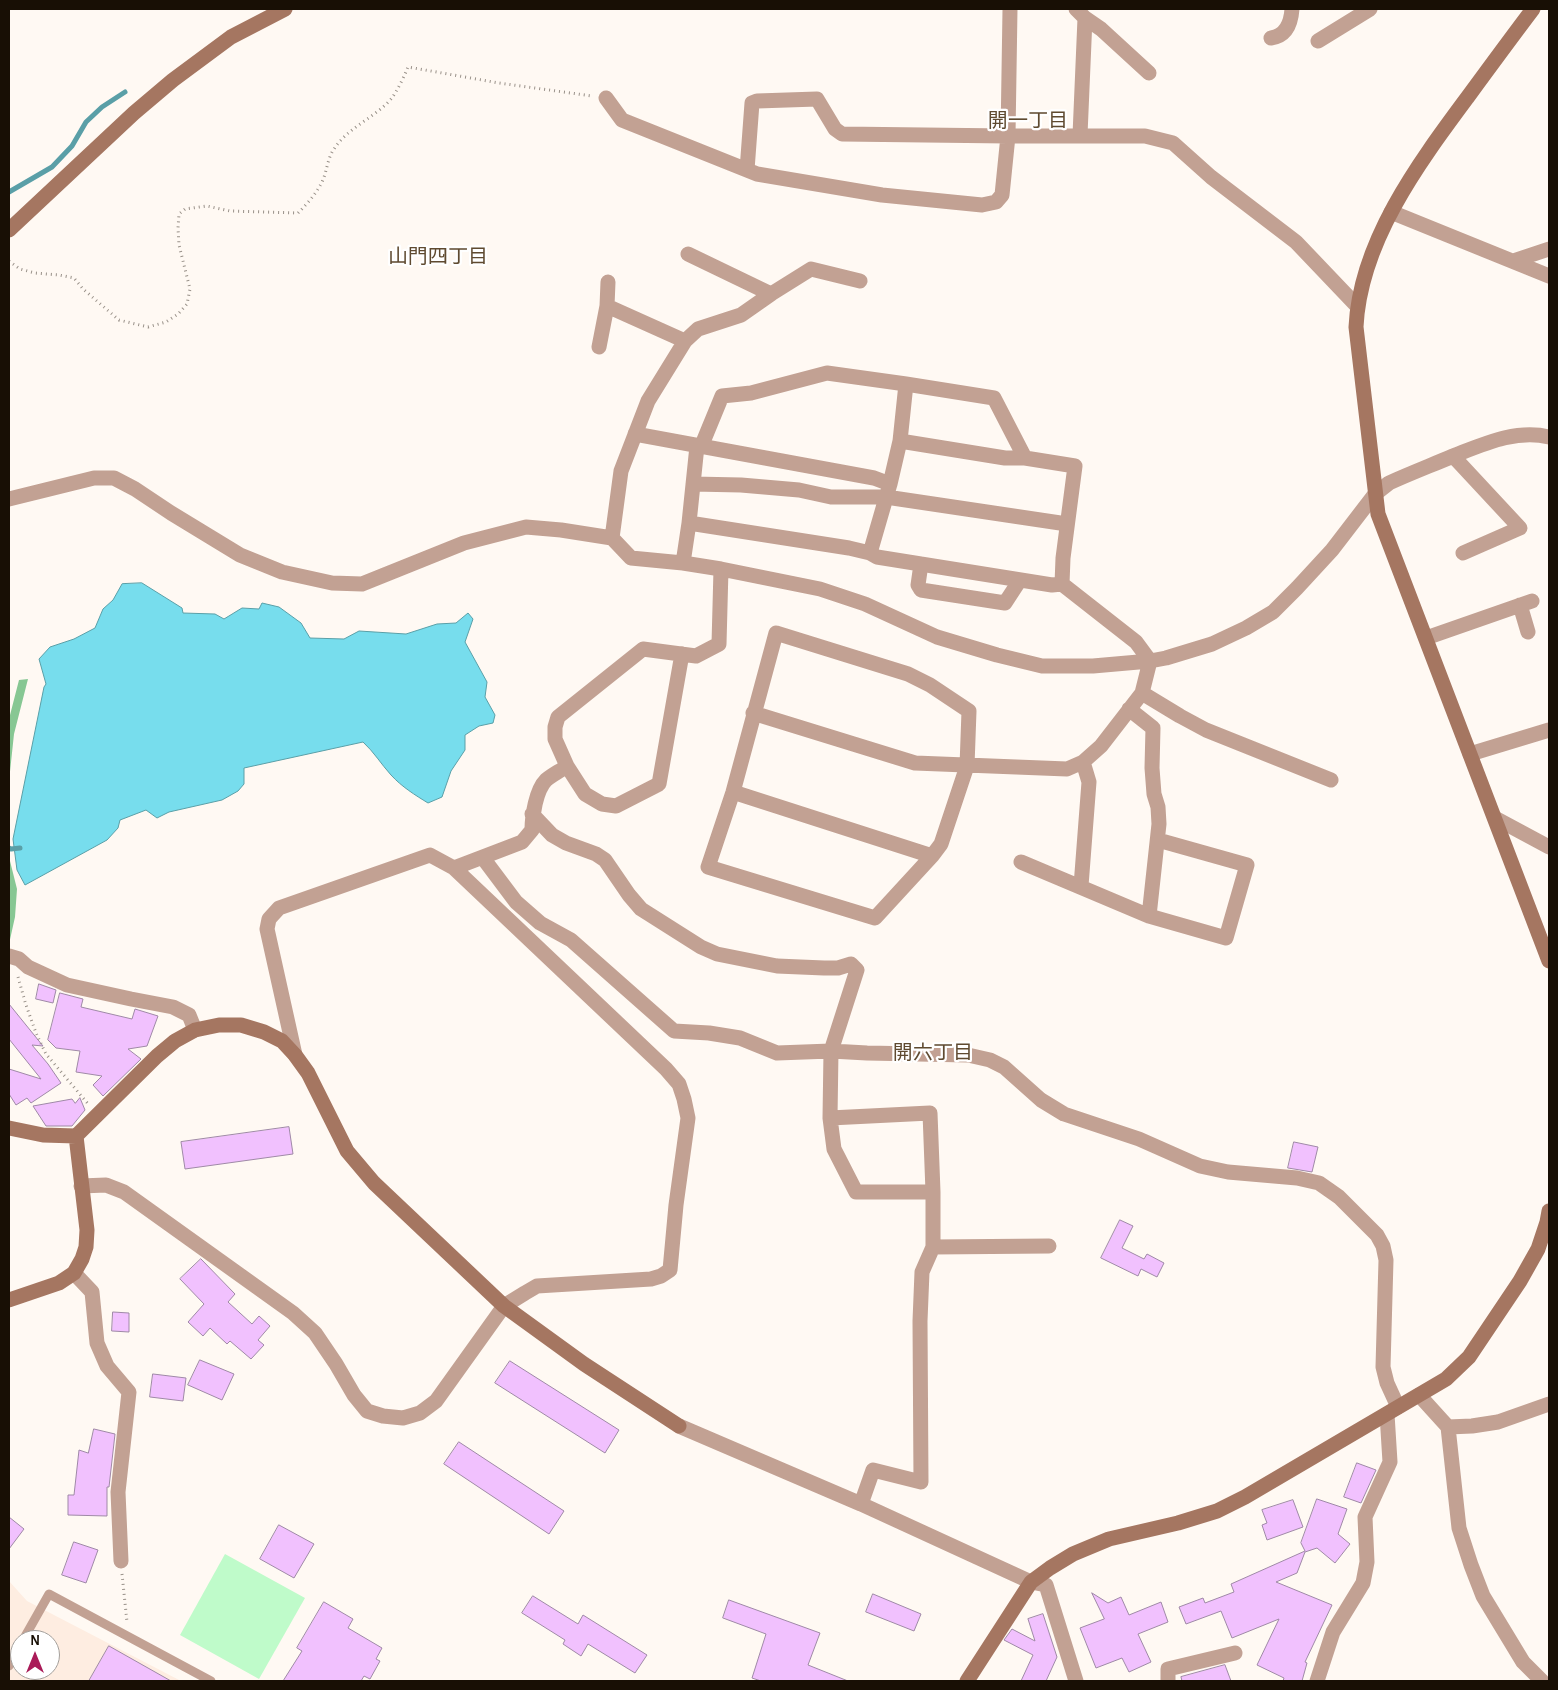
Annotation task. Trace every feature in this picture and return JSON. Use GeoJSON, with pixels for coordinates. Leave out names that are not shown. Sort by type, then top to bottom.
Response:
{"type":"FeatureCollection","features":[{"type":"Feature","properties":{"kind":"street"},"geometry":{"type":"LineString","coordinates":[[9,230],[134,113],[173,80],[231,37],[285,9]]}},
{"type":"Feature","properties":{"kind":"street"},"geometry":{"type":"LineString","coordinates":[[606,98],[622,120],[756,174],[882,195],[982,205],[996,202],[1002,195],[1008,136],[1010,9]]}},
{"type":"Feature","properties":{"kind":"street"},"geometry":{"type":"LineString","coordinates":[[1270,38],[1280,35],[1285,30],[1289,24],[1292,9]]}},
{"type":"Feature","properties":{"kind":"street"},"geometry":{"type":"LineString","coordinates":[[1318,41],[1370,9]]}},
{"type":"Feature","properties":{"kind":"street"},"geometry":{"type":"LineString","coordinates":[[1533,9],[1429,151],[1391,212],[1374,247],[1363,281],[1357,306],[1356,328],[1375,494],[1381,522],[1549,961]]}},
{"type":"Feature","properties":{"kind":"street"},"geometry":{"type":"LineString","coordinates":[[1080,135],[1081,13]]}},
{"type":"Feature","properties":{"kind":"street"},"geometry":{"type":"LineString","coordinates":[[1081,13],[1149,73]]}},
{"type":"Feature","properties":{"kind":"street"},"geometry":{"type":"LineString","coordinates":[[747,170],[752,103],[756,101],[817,99],[834,129],[842,134],[1145,136],[1173,142],[1211,177],[1296,242],[1357,306]]}},
{"type":"Feature","properties":{"kind":"street"},"geometry":{"type":"LineString","coordinates":[[1391,212],[1549,276]]}},
{"type":"Feature","properties":{"kind":"street"},"geometry":{"type":"LineString","coordinates":[[1513,261],[1549,249]]}},
{"type":"Feature","properties":{"kind":"street"},"geometry":{"type":"LineString","coordinates":[[688,254],[771,294]]}},
{"type":"Feature","properties":{"kind":"street"},"geometry":{"type":"LineString","coordinates":[[612,538],[621,471],[648,401],[685,341],[698,328],[741,315],[811,269],[860,280]]}},
{"type":"Feature","properties":{"kind":"street"},"geometry":{"type":"LineString","coordinates":[[599,346],[608,282]]}},
{"type":"Feature","properties":{"kind":"street"},"geometry":{"type":"LineString","coordinates":[[606,306],[685,341]]}},
{"type":"Feature","properties":{"kind":"street"},"geometry":{"type":"LineString","coordinates":[[683,563],[699,446],[722,396],[751,394],[827,373],[994,398],[1024,458]]}},
{"type":"Feature","properties":{"kind":"street"},"geometry":{"type":"LineString","coordinates":[[870,553],[900,441],[906,384]]}},
{"type":"Feature","properties":{"kind":"street"},"geometry":{"type":"LineString","coordinates":[[636,434],[874,478],[888,490]]}},
{"type":"Feature","properties":{"kind":"street"},"geometry":{"type":"LineString","coordinates":[[9,499],[94,478],[114,478],[135,489],[170,513],[240,555],[282,572],[332,583],[362,584],[464,544],[526,527],[561,530],[612,538],[631,558],[721,569],[820,589],[865,604],[937,637],[997,655],[1042,666],[1092,666],[1166,658],[1212,644],[1246,628],[1273,612],[1298,588],[1332,550],[1375,494],[1389,483],[1492,440],[1511,436],[1549,437]]}},
{"type":"Feature","properties":{"kind":"street"},"geometry":{"type":"LineString","coordinates":[[900,441],[1005,458],[1024,458],[1075,466],[1062,558],[1062,584]]}},
{"type":"Feature","properties":{"kind":"street"},"geometry":{"type":"LineString","coordinates":[[1453,456],[1520,528],[1463,553]]}},
{"type":"Feature","properties":{"kind":"street"},"geometry":{"type":"LineString","coordinates":[[693,484],[741,485],[799,490],[831,497],[888,490],[1067,524]]}},
{"type":"Feature","properties":{"kind":"street"},"geometry":{"type":"LineString","coordinates":[[689,523],[849,548],[870,553],[877,557],[1052,585],[1062,584],[1136,642],[1150,661]]}},
{"type":"Feature","properties":{"kind":"street"},"geometry":{"type":"LineString","coordinates":[[921,564],[918,586],[922,590],[1004,603],[1020,580]]}},
{"type":"Feature","properties":{"kind":"street"},"geometry":{"type":"LineString","coordinates":[[682,654],[659,784],[616,806],[602,804],[585,794],[567,766],[555,739],[555,727],[558,718],[643,649],[682,654],[696,656],[719,644],[721,569]]}},
{"type":"Feature","properties":{"kind":"street"},"geometry":{"type":"LineString","coordinates":[[1426,638],[1526,603],[1528,632]]}},
{"type":"Feature","properties":{"kind":"street"},"geometry":{"type":"LineString","coordinates":[[776,634],[908,674],[930,685],[969,711],[967,766],[942,844],[874,918],[708,867],[733,792],[776,634]]}},
{"type":"Feature","properties":{"kind":"street"},"geometry":{"type":"LineString","coordinates":[[754,713],[914,763],[1053,770],[1067,769],[1083,762],[1101,746],[1130,709],[1142,693],[1150,661]]}},
{"type":"Feature","properties":{"kind":"street"},"geometry":{"type":"LineString","coordinates":[[1142,693],[1206,730],[1331,780]]}},
{"type":"Feature","properties":{"kind":"street"},"geometry":{"type":"LineString","coordinates":[[1130,709],[1153,728],[1152,768],[1154,794],[1158,807],[1158,840],[1149,916]]}},
{"type":"Feature","properties":{"kind":"street"},"geometry":{"type":"LineString","coordinates":[[1470,754],[1549,730]]}},
{"type":"Feature","properties":{"kind":"street"},"geometry":{"type":"LineString","coordinates":[[1081,886],[1090,782],[1083,762]]}},
{"type":"Feature","properties":{"kind":"street"},"geometry":{"type":"LineString","coordinates":[[454,868],[522,842],[532,830],[532,814],[545,781],[567,766]]}},
{"type":"Feature","properties":{"kind":"street"},"geometry":{"type":"LineString","coordinates":[[733,792],[932,856]]}},
{"type":"Feature","properties":{"kind":"street"},"geometry":{"type":"LineString","coordinates":[[532,814],[552,835],[566,843],[596,854],[605,860],[641,909],[701,947],[717,954],[777,966],[838,968],[851,964],[857,970],[831,1051],[830,1118],[834,1149],[856,1192],[933,1192]]}},
{"type":"Feature","properties":{"kind":"street"},"geometry":{"type":"LineString","coordinates":[[1495,818],[1549,847]]}},
{"type":"Feature","properties":{"kind":"street"},"geometry":{"type":"LineString","coordinates":[[1021,862],[1149,916],[1226,938],[1247,864],[1158,840]]}},
{"type":"Feature","properties":{"kind":"street"},"geometry":{"type":"LineString","coordinates":[[81,1186],[106,1185],[124,1192],[293,1313],[315,1333],[354,1395],[367,1411],[383,1416],[403,1418],[420,1413],[436,1401],[504,1306],[537,1286],[651,1278],[661,1276],[670,1270],[676,1205],[688,1118],[679,1084],[666,1069],[454,868],[430,855],[279,908],[269,919],[267,929],[295,1055]]}},
{"type":"Feature","properties":{"kind":"street"},"geometry":{"type":"LineString","coordinates":[[483,858],[516,902],[540,923],[571,940],[674,1031],[709,1032],[740,1038],[777,1053],[831,1051],[968,1055],[990,1060],[1004,1067],[1041,1100],[1064,1114],[1139,1140],[1200,1166],[1228,1172],[1297,1178],[1319,1183],[1339,1197],[1377,1236],[1383,1246],[1386,1260],[1382,1337],[1383,1367],[1392,1410],[1390,1462],[1365,1517],[1367,1562],[1363,1583],[1333,1632],[1317,1681]]}},
{"type":"Feature","properties":{"kind":"street"},"geometry":{"type":"LineString","coordinates":[[14,958],[28,967],[67,984],[173,1007],[189,1015],[195,1030]]}},
{"type":"Feature","properties":{"kind":"street"},"geometry":{"type":"LineString","coordinates":[[9,1128],[43,1135],[76,1136],[163,1051],[175,1041],[195,1030],[219,1025],[241,1025],[264,1032],[282,1041],[308,1073],[347,1152],[374,1182],[504,1306],[584,1364],[679,1426],[861,1504],[1031,1582],[1046,1585],[1076,1681]]}},
{"type":"Feature","properties":{"kind":"street"},"geometry":{"type":"LineString","coordinates":[[830,1118],[930,1113],[933,1247],[922,1272],[920,1321],[921,1482],[874,1470],[861,1504]]}},
{"type":"Feature","properties":{"kind":"street"},"geometry":{"type":"LineString","coordinates":[[9,1300],[60,1284],[74,1272],[82,1259],[86,1247],[87,1230],[76,1136]]}},
{"type":"Feature","properties":{"kind":"street"},"geometry":{"type":"LineString","coordinates":[[967,1681],[1031,1582],[1050,1568],[1073,1554],[1109,1539],[1178,1523],[1224,1507],[1245,1497],[1446,1379],[1468,1357],[1520,1281],[1538,1249],[1548,1222],[1549,1211]]}},
{"type":"Feature","properties":{"kind":"street"},"geometry":{"type":"LineString","coordinates":[[933,1247],[1049,1246]]}},
{"type":"Feature","properties":{"kind":"street"},"geometry":{"type":"LineString","coordinates":[[74,1272],[92,1292],[97,1343],[107,1366],[130,1392],[118,1492],[121,1561]]}},
{"type":"Feature","properties":{"kind":"street"},"geometry":{"type":"LineString","coordinates":[[1419,1395],[1448,1427],[1459,1528],[1483,1596],[1500,1627],[1523,1662],[1542,1681]]}},
{"type":"Feature","properties":{"kind":"street"},"geometry":{"type":"LineString","coordinates":[[1448,1427],[1498,1422],[1549,1404]]}},
{"type":"Feature","properties":{"kind":"street"},"geometry":{"type":"LineString","coordinates":[[1168,1681],[1168,1669],[1235,1653]]}},
{"type":"Feature","properties":{"kind":"lane"},"geometry":{"type":"LineString","coordinates":[[29,1630],[49,1594],[211,1681]]}},
{"type":"Feature","properties":{"kind":"path"},"geometry":{"type":"LineString","coordinates":[[9,261],[20,269],[35,273],[59,274],[74,278],[83,289],[120,320],[148,327],[166,322],[178,314],[187,304],[190,289],[179,245],[179,214],[185,209],[207,206],[230,211],[298,213],[307,204],[322,182],[333,150],[344,137],[392,98],[408,67],[499,83],[606,98]]}},
{"type":"Feature","properties":{"kind":"path"},"geometry":{"type":"LineString","coordinates":[[14,958],[23,996],[36,1033],[46,1054],[87,1102],[99,1113]]}},
{"type":"Feature","properties":{"kind":"path"},"geometry":{"type":"LineString","coordinates":[[121,1561],[129,1637]]}},
{"type":"Feature","properties":{"kind":"shaded area"},"geometry":{"type":"Polygon","coordinates":[[[9,1581],[27,1601],[181,1681],[9,1681],[9,1581]]]}},
{"type":"Feature","properties":{"kind":"green space"},"geometry":{"type":"Polygon","coordinates":[[[28,679],[14,734],[9,781],[9,719],[19,680],[28,679]]]}},
{"type":"Feature","properties":{"kind":"green space"},"geometry":{"type":"Polygon","coordinates":[[[9,857],[17,889],[15,917],[9,944],[9,857]]]}},
{"type":"Feature","properties":{"kind":"green space"},"geometry":{"type":"Polygon","coordinates":[[[225,1554],[305,1598],[259,1679],[180,1635],[225,1554]]]}},
{"type":"Feature","properties":{"kind":"water"},"geometry":{"type":"Polygon","coordinates":[[[142,583],[182,608],[183,613],[215,614],[224,619],[242,608],[259,609],[262,603],[279,607],[301,623],[310,638],[344,639],[359,631],[406,634],[437,624],[456,623],[468,613],[473,619],[465,642],[487,682],[485,697],[495,715],[493,723],[479,726],[465,735],[465,750],[451,771],[442,797],[428,803],[395,779],[363,742],[244,768],[244,784],[238,791],[222,800],[169,812],[157,818],[146,810],[120,820],[118,828],[107,840],[25,885],[17,870],[13,839],[46,684],[39,659],[50,647],[74,639],[95,628],[103,609],[113,600],[122,584],[142,583]]]}},
{"type":"Feature","properties":{"kind":"building"},"geometry":{"type":"Polygon","coordinates":[[[39,984],[56,990],[53,1003],[36,999],[39,984]]]}},
{"type":"Feature","properties":{"kind":"building"},"geometry":{"type":"Polygon","coordinates":[[[60,993],[83,999],[81,1007],[132,1019],[135,1009],[158,1016],[147,1046],[128,1049],[141,1059],[103,1096],[93,1085],[102,1076],[76,1072],[80,1051],[56,1048],[48,1040],[60,993]]]}},
{"type":"Feature","properties":{"kind":"building"},"geometry":{"type":"Polygon","coordinates":[[[9,1004],[43,1046],[32,1045],[61,1083],[31,1103],[27,1098],[16,1105],[9,1094],[9,1069],[41,1079],[9,1039],[9,1004]]]}},
{"type":"Feature","properties":{"kind":"building"},"geometry":{"type":"Polygon","coordinates":[[[80,1098],[85,1110],[72,1126],[46,1126],[33,1106],[72,1099],[75,1103],[80,1098]]]}},
{"type":"Feature","properties":{"kind":"building"},"geometry":{"type":"Polygon","coordinates":[[[289,1127],[293,1154],[185,1169],[181,1142],[289,1127]]]}},
{"type":"Feature","properties":{"kind":"building"},"geometry":{"type":"Polygon","coordinates":[[[1294,1142],[1318,1147],[1312,1172],[1288,1168],[1294,1142]]]}},
{"type":"Feature","properties":{"kind":"building"},"geometry":{"type":"Polygon","coordinates":[[[1120,1220],[1133,1226],[1122,1248],[1144,1259],[1147,1254],[1164,1263],[1157,1277],[1141,1269],[1138,1276],[1101,1258],[1120,1220]]]}},
{"type":"Feature","properties":{"kind":"building"},"geometry":{"type":"Polygon","coordinates":[[[201,1259],[235,1294],[228,1302],[252,1324],[259,1316],[270,1326],[258,1340],[264,1345],[251,1359],[230,1341],[227,1344],[210,1328],[203,1336],[188,1322],[204,1304],[180,1279],[201,1259]]]}},
{"type":"Feature","properties":{"kind":"building"},"geometry":{"type":"Polygon","coordinates":[[[113,1312],[129,1313],[129,1332],[112,1331],[113,1312]]]}},
{"type":"Feature","properties":{"kind":"building"},"geometry":{"type":"Polygon","coordinates":[[[200,1360],[234,1374],[222,1400],[188,1385],[200,1360]]]}},
{"type":"Feature","properties":{"kind":"building"},"geometry":{"type":"Polygon","coordinates":[[[510,1361],[619,1430],[605,1453],[495,1383],[510,1361]]]}},
{"type":"Feature","properties":{"kind":"building"},"geometry":{"type":"Polygon","coordinates":[[[153,1374],[186,1378],[183,1401],[150,1397],[153,1374]]]}},
{"type":"Feature","properties":{"kind":"building"},"geometry":{"type":"Polygon","coordinates":[[[94,1429],[115,1434],[109,1487],[107,1487],[107,1516],[68,1515],[68,1495],[74,1495],[79,1450],[88,1453],[94,1429]]]}},
{"type":"Feature","properties":{"kind":"building"},"geometry":{"type":"Polygon","coordinates":[[[459,1442],[564,1511],[549,1534],[444,1464],[459,1442]]]}},
{"type":"Feature","properties":{"kind":"building"},"geometry":{"type":"Polygon","coordinates":[[[1357,1463],[1376,1470],[1361,1503],[1344,1497],[1357,1463]]]}},
{"type":"Feature","properties":{"kind":"building"},"geometry":{"type":"Polygon","coordinates":[[[1317,1499],[1347,1509],[1338,1534],[1350,1544],[1335,1563],[1317,1548],[1305,1552],[1297,1573],[1276,1582],[1332,1605],[1305,1662],[1307,1663],[1302,1681],[1283,1681],[1284,1678],[1257,1665],[1279,1619],[1232,1638],[1221,1611],[1186,1624],[1179,1607],[1203,1598],[1205,1603],[1234,1592],[1231,1584],[1305,1551],[1301,1543],[1317,1499]]]}},
{"type":"Feature","properties":{"kind":"building"},"geometry":{"type":"Polygon","coordinates":[[[1293,1500],[1303,1527],[1267,1540],[1262,1525],[1267,1523],[1262,1510],[1293,1500]]]}},
{"type":"Feature","properties":{"kind":"building"},"geometry":{"type":"Polygon","coordinates":[[[9,1517],[24,1529],[9,1549],[9,1517]]]}},
{"type":"Feature","properties":{"kind":"building"},"geometry":{"type":"Polygon","coordinates":[[[279,1525],[314,1544],[294,1578],[260,1559],[279,1525]]]}},
{"type":"Feature","properties":{"kind":"building"},"geometry":{"type":"Polygon","coordinates":[[[74,1542],[98,1550],[86,1583],[62,1575],[74,1542]]]}},
{"type":"Feature","properties":{"kind":"building"},"geometry":{"type":"Polygon","coordinates":[[[1092,1593],[1108,1603],[1121,1597],[1129,1615],[1161,1602],[1168,1622],[1138,1634],[1151,1662],[1129,1672],[1122,1658],[1096,1668],[1080,1628],[1104,1619],[1092,1593]]]}},
{"type":"Feature","properties":{"kind":"building"},"geometry":{"type":"Polygon","coordinates":[[[873,1594],[921,1614],[914,1631],[866,1612],[873,1594]]]}},
{"type":"Feature","properties":{"kind":"building"},"geometry":{"type":"Polygon","coordinates":[[[533,1596],[578,1624],[583,1615],[647,1655],[635,1673],[588,1644],[581,1656],[563,1644],[565,1640],[522,1613],[533,1596]]]}},
{"type":"Feature","properties":{"kind":"building"},"geometry":{"type":"Polygon","coordinates":[[[729,1600],[820,1633],[808,1665],[848,1681],[761,1681],[752,1678],[766,1634],[723,1618],[729,1600]]]}},
{"type":"Feature","properties":{"kind":"building"},"geometry":{"type":"Polygon","coordinates":[[[324,1602],[353,1619],[348,1628],[382,1648],[376,1659],[380,1661],[370,1679],[364,1676],[361,1681],[283,1681],[302,1651],[297,1648],[324,1602]]]}},
{"type":"Feature","properties":{"kind":"building"},"geometry":{"type":"Polygon","coordinates":[[[1043,1614],[1057,1657],[1046,1681],[1021,1681],[1033,1655],[1004,1640],[1012,1629],[1035,1641],[1028,1619],[1043,1614]]]}},
{"type":"Feature","properties":{"kind":"building"},"geometry":{"type":"Polygon","coordinates":[[[109,1646],[171,1681],[89,1681],[109,1646]]]}},
{"type":"Feature","properties":{"kind":"building"},"geometry":{"type":"Polygon","coordinates":[[[1225,1665],[1231,1681],[1182,1681],[1181,1677],[1225,1665]]]}},
{"type":"Feature","properties":{"kind":"waterway"},"geometry":{"type":"LineString","coordinates":[[9,192],[52,167],[72,146],[86,122],[102,107],[125,92]]}},
{"type":"Feature","properties":{"kind":"waterway"},"geometry":{"type":"LineString","coordinates":[[9,848],[20,848]]}},
{"type":"Feature","properties":{"kind":"district","name":"開一丁目"},"geometry":{"type":"Point","coordinates":[1028,121]}},
{"type":"Feature","properties":{"kind":"district","name":"山門四丁目"},"geometry":{"type":"Point","coordinates":[438,257]}},
{"type":"Feature","properties":{"kind":"district","name":"開六丁目"},"geometry":{"type":"Point","coordinates":[933,1053]}}]}
